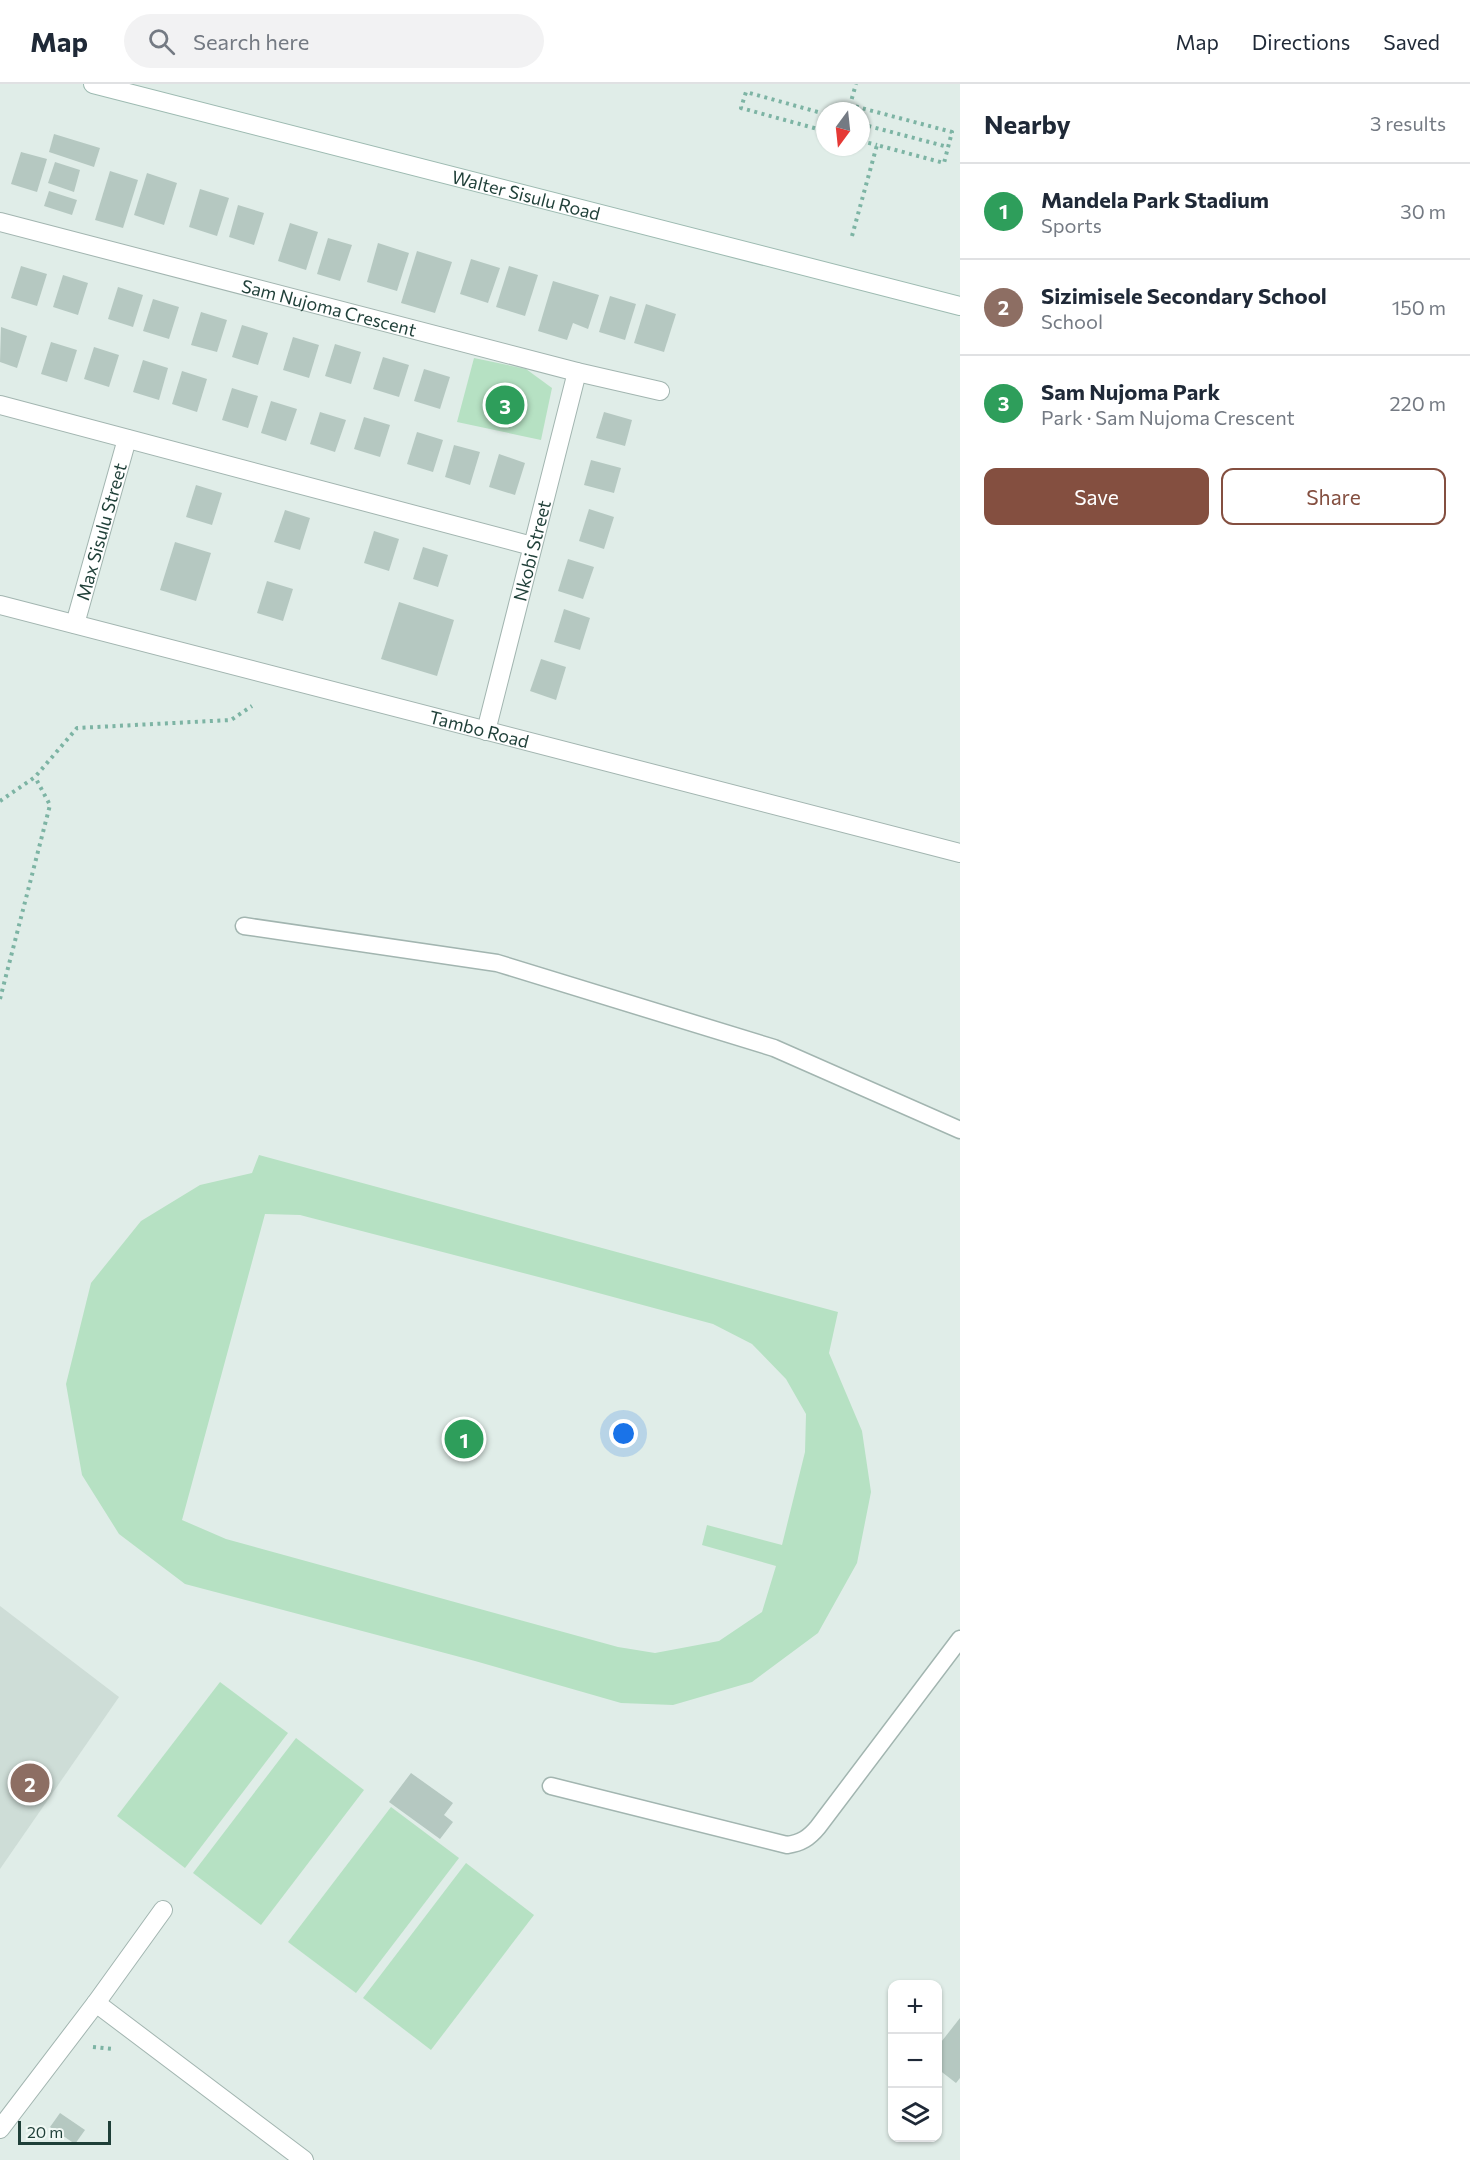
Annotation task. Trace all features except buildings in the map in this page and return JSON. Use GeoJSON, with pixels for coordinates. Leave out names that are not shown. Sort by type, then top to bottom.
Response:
{"type":"FeatureCollection","features":[{"type":"Feature","properties":{"kind":"street","name":"Walter Sisulu Road"},"geometry":{"type":"LineString","coordinates":[[93,84],[960,306]]}},
{"type":"Feature","properties":{"kind":"street","name":"Sam Nujoma Crescent"},"geometry":{"type":"LineString","coordinates":[[0,222],[577,372],[660,391]]}},
{"type":"Feature","properties":{"kind":"street","name":"Nkobi Street"},"geometry":{"type":"LineString","coordinates":[[486,730],[577,372]]}},
{"type":"Feature","properties":{"kind":"street"},"geometry":{"type":"LineString","coordinates":[[0,405],[532,546]]}},
{"type":"Feature","properties":{"kind":"street","name":"Max Sisulu Street"},"geometry":{"type":"LineString","coordinates":[[75,624],[127,439]]}},
{"type":"Feature","properties":{"kind":"street","name":"Tambo Road"},"geometry":{"type":"LineString","coordinates":[[0,605],[960,853]]}},
{"type":"Feature","properties":{"kind":"street"},"geometry":{"type":"LineString","coordinates":[[0,2129],[163,1910]]}},
{"type":"Feature","properties":{"kind":"street"},"geometry":{"type":"LineString","coordinates":[[96,2003],[304,2160]]}},
{"type":"Feature","properties":{"kind":"lane"},"geometry":{"type":"LineString","coordinates":[[244,926],[497,963],[774,1048],[960,1130]]}},
{"type":"Feature","properties":{"kind":"lane"},"geometry":{"type":"LineString","coordinates":[[551,1786],[787,1845],[796,1844],[807,1839],[818,1827],[960,1639]]}},
{"type":"Feature","properties":{"kind":"path"},"geometry":{"type":"LineString","coordinates":[[856,84],[850,105],[952,132],[944,164],[870,143]]}},
{"type":"Feature","properties":{"kind":"path"},"geometry":{"type":"LineString","coordinates":[[816,111],[746,92],[741,108],[816,129]]}},
{"type":"Feature","properties":{"kind":"path"},"geometry":{"type":"LineString","coordinates":[[870,126],[948,147]]}},
{"type":"Feature","properties":{"kind":"path"},"geometry":{"type":"LineString","coordinates":[[852,236],[877,145]]}},
{"type":"Feature","properties":{"kind":"path"},"geometry":{"type":"LineString","coordinates":[[0,801],[35,777],[77,728],[231,720],[252,706]]}},
{"type":"Feature","properties":{"kind":"path"},"geometry":{"type":"LineString","coordinates":[[0,999],[50,805],[35,777]]}},
{"type":"Feature","properties":{"kind":"path"},"geometry":{"type":"LineString","coordinates":[[90,2047],[104,2047],[122,2052]]}},
{"type":"Feature","properties":{"kind":"shaded area"},"geometry":{"type":"Polygon","coordinates":[[[0,1606],[119,1697],[0,1869],[0,1606]]]}},
{"type":"Feature","properties":{"kind":"green space"},"geometry":{"type":"Polygon","coordinates":[[[474,358],[526,369],[552,388],[541,440],[457,422],[474,358]]]}},
{"type":"Feature","properties":{"kind":"green space"},"geometry":{"type":"Polygon","coordinates":[[[259,1155],[838,1312],[829,1353],[862,1431],[871,1492],[857,1563],[818,1633],[752,1682],[673,1705],[621,1703],[475,1661],[185,1584],[119,1534],[82,1475],[66,1384],[91,1283],[141,1221],[200,1185],[252,1173],[259,1155]],[[265,1214],[182,1520],[226,1539],[618,1647],[655,1653],[719,1641],[762,1612],[776,1566],[702,1545],[707,1525],[782,1545],[805,1452],[806,1414],[786,1379],[752,1344],[713,1324],[300,1215],[265,1214]]]}},
{"type":"Feature","properties":{"kind":"green space"},"geometry":{"type":"Polygon","coordinates":[[[220,1682],[288,1733],[185,1868],[117,1816],[220,1682]]]}},
{"type":"Feature","properties":{"kind":"green space"},"geometry":{"type":"Polygon","coordinates":[[[296,1738],[364,1790],[261,1925],[193,1873],[296,1738]]]}},
{"type":"Feature","properties":{"kind":"green space"},"geometry":{"type":"Polygon","coordinates":[[[391,1807],[459,1858],[356,1993],[288,1942],[391,1807]]]}},
{"type":"Feature","properties":{"kind":"green space"},"geometry":{"type":"Polygon","coordinates":[[[466,1863],[534,1915],[431,2050],[363,1998],[466,1863]]]}},
{"type":"Feature","properties":{"kind":"place","name":"Sam Nujoma Park"},"geometry":{"type":"Point","coordinates":[505,405]}},
{"type":"Feature","properties":{"kind":"place","name":"Mandela Park Stadium"},"geometry":{"type":"Point","coordinates":[464,1439]}},
{"type":"Feature","properties":{"kind":"place","name":"Sizimisele Secondary School"},"geometry":{"type":"Point","coordinates":[30,1783]}}]}
